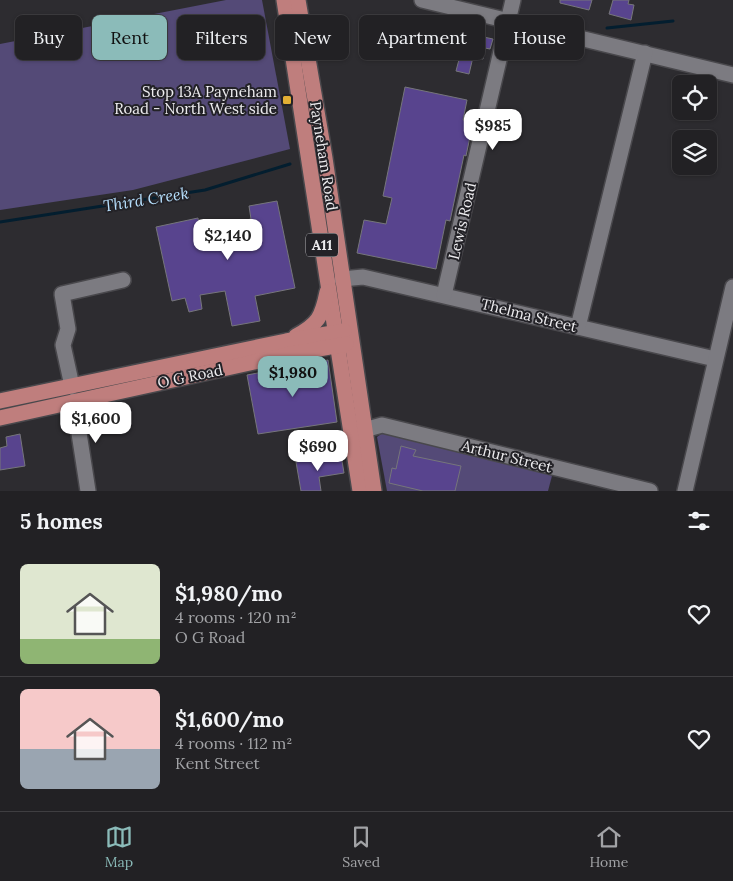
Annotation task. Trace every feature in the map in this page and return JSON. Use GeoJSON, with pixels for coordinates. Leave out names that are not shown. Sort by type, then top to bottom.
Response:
{"type":"FeatureCollection","features":[{"type":"Feature","properties":{"kind":"main road","name":"Payneham Road"},"geometry":{"type":"LineString","coordinates":[[284,0],[344,338],[360,491]]}},
{"type":"Feature","properties":{"kind":"main road","name":"Payneham Road"},"geometry":{"type":"LineString","coordinates":[[298,0],[325,158],[335,281]]}},
{"type":"Feature","properties":{"kind":"main road"},"geometry":{"type":"LineString","coordinates":[[286,341],[309,328],[318,320],[335,281]]}},
{"type":"Feature","properties":{"kind":"main road","name":"Payneham Road"},"geometry":{"type":"LineString","coordinates":[[344,338],[364,430],[374,491]]}},
{"type":"Feature","properties":{"kind":"main road","name":"O G Road"},"geometry":{"type":"LineString","coordinates":[[0,401],[286,341],[344,338]]}},
{"type":"Feature","properties":{"kind":"main road","name":"O G Road"},"geometry":{"type":"LineString","coordinates":[[0,418],[286,355],[344,338]]}},
{"type":"Feature","properties":{"kind":"main road"},"geometry":{"type":"LineString","coordinates":[[72,386],[74,401]]}},
{"type":"Feature","properties":{"kind":"street"},"geometry":{"type":"LineString","coordinates":[[422,0],[495,17]]}},
{"type":"Feature","properties":{"kind":"street","name":"Lewis Road"},"geometry":{"type":"LineString","coordinates":[[509,15],[513,0]]}},
{"type":"Feature","properties":{"kind":"street"},"geometry":{"type":"LineString","coordinates":[[584,39],[733,75]]}},
{"type":"Feature","properties":{"kind":"street"},"geometry":{"type":"LineString","coordinates":[[578,327],[645,54]]}},
{"type":"Feature","properties":{"kind":"street","name":"Lewis Road"},"geometry":{"type":"LineString","coordinates":[[444,295],[499,60]]}},
{"type":"Feature","properties":{"kind":"street","name":"Thelma Street"},"geometry":{"type":"LineString","coordinates":[[335,281],[363,277],[715,359]]}},
{"type":"Feature","properties":{"kind":"street"},"geometry":{"type":"LineString","coordinates":[[72,386],[63,345],[68,329],[62,294],[123,280]]}},
{"type":"Feature","properties":{"kind":"street"},"geometry":{"type":"LineString","coordinates":[[685,491],[733,286]]}},
{"type":"Feature","properties":{"kind":"street"},"geometry":{"type":"LineString","coordinates":[[74,401],[88,491]]}},
{"type":"Feature","properties":{"kind":"street","name":"Arthur Street"},"geometry":{"type":"LineString","coordinates":[[364,430],[382,425],[650,491]]}},
{"type":"Feature","properties":{"kind":"shaded area"},"geometry":{"type":"Polygon","coordinates":[[[226,0],[262,0],[265,15],[177,15],[177,60],[265,60],[265,16],[290,149],[133,190],[0,210],[0,44],[15,41],[15,60],[82,60],[82,28],[92,26],[92,60],[167,60],[167,15],[149,15],[226,0]]]}},
{"type":"Feature","properties":{"kind":"shaded area"},"geometry":{"type":"Polygon","coordinates":[[[384,432],[553,472],[548,491],[387,491],[377,437],[384,432]]]}},
{"type":"Feature","properties":{"kind":"building"},"geometry":{"type":"Polygon","coordinates":[[[560,0],[592,0],[589,10],[560,3],[560,0]]]}},
{"type":"Feature","properties":{"kind":"building"},"geometry":{"type":"Polygon","coordinates":[[[613,0],[629,0],[628,4],[634,5],[631,20],[609,14],[613,0]]]}},
{"type":"Feature","properties":{"kind":"building"},"geometry":{"type":"Polygon","coordinates":[[[485,37],[493,39],[490,49],[485,48],[485,37]]]}},
{"type":"Feature","properties":{"kind":"building"},"geometry":{"type":"Polygon","coordinates":[[[459,60],[472,60],[469,74],[456,71],[459,60]]]}},
{"type":"Feature","properties":{"kind":"building"},"geometry":{"type":"Polygon","coordinates":[[[405,87],[467,100],[463,120],[473,122],[450,221],[446,220],[436,269],[357,253],[364,220],[386,224],[392,198],[383,196],[405,87]]]}},
{"type":"Feature","properties":{"kind":"building"},"geometry":{"type":"Polygon","coordinates":[[[277,201],[295,288],[255,296],[260,321],[232,326],[225,291],[200,295],[202,309],[189,312],[185,298],[172,301],[156,227],[198,218],[200,230],[251,219],[249,206],[277,201]]]}},
{"type":"Feature","properties":{"kind":"building"},"geometry":{"type":"Polygon","coordinates":[[[328,360],[337,422],[258,434],[247,375],[328,360]]]}},
{"type":"Feature","properties":{"kind":"building"},"geometry":{"type":"Polygon","coordinates":[[[20,434],[25,466],[0,470],[0,448],[7,446],[6,437],[20,434]]]}},
{"type":"Feature","properties":{"kind":"building"},"geometry":{"type":"Polygon","coordinates":[[[401,446],[416,450],[413,456],[461,466],[455,491],[423,491],[389,483],[392,468],[396,469],[401,446]]]}},
{"type":"Feature","properties":{"kind":"building"},"geometry":{"type":"Polygon","coordinates":[[[341,455],[344,473],[319,477],[321,491],[301,491],[296,462],[341,455]]]}},
{"type":"Feature","properties":{"kind":"waterway","name":"Third Creek"},"geometry":{"type":"LineString","coordinates":[[607,28],[673,21]]}},
{"type":"Feature","properties":{"kind":"waterway","name":"Third Creek"},"geometry":{"type":"LineString","coordinates":[[0,222],[205,190],[290,164]]}},
{"type":"Feature","properties":{"kind":"place","name":"Stop 13A Payneham Road - North West side"},"geometry":{"type":"Point","coordinates":[287,100]}}]}
